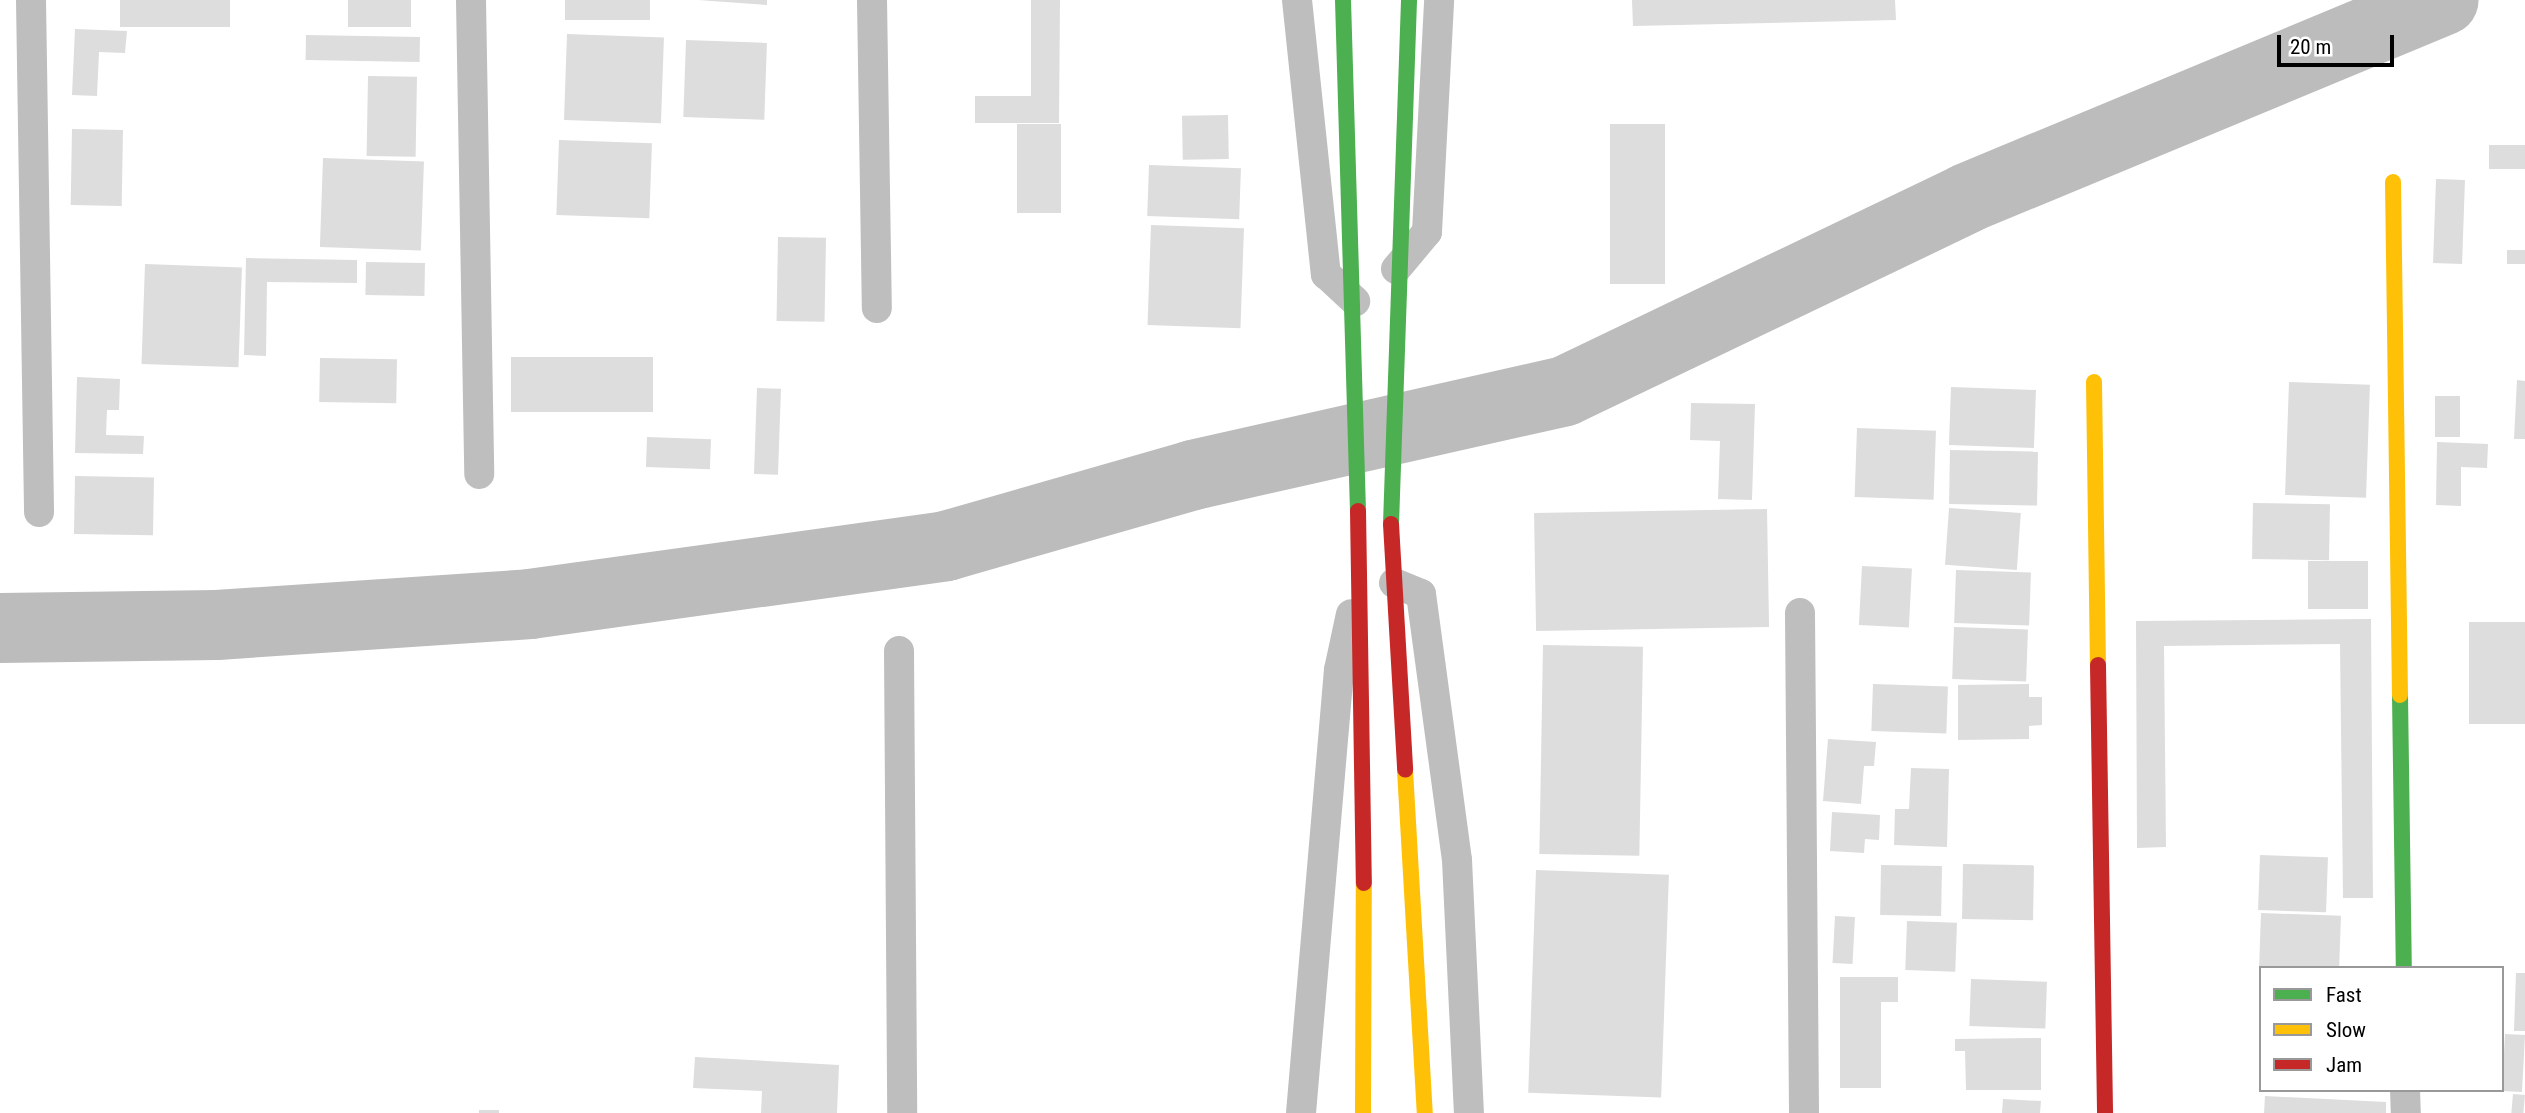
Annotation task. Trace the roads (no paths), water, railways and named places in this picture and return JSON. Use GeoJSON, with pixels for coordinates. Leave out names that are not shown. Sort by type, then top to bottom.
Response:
{"type":"FeatureCollection","features":[{"type":"Feature","properties":{"kind":"main road"},"geometry":{"type":"LineString","coordinates":[[1343,0],[1355,301],[1363,1113]]}},
{"type":"Feature","properties":{"kind":"main road"},"geometry":{"type":"LineString","coordinates":[[1409,0],[1390,383],[1390,513],[1425,1113]]}},
{"type":"Feature","properties":{"kind":"main road"},"geometry":{"type":"LineString","coordinates":[[2393,182],[2404,966]]}},
{"type":"Feature","properties":{"kind":"main road"},"geometry":{"type":"LineString","coordinates":[[2094,382],[2105,1113]]}},
{"type":"Feature","properties":{"kind":"street"},"geometry":{"type":"LineString","coordinates":[[31,0],[40,512]]}},
{"type":"Feature","properties":{"kind":"street"},"geometry":{"type":"LineString","coordinates":[[471,0],[480,474]]}},
{"type":"Feature","properties":{"kind":"street"},"geometry":{"type":"LineString","coordinates":[[872,0],[877,308]]}},
{"type":"Feature","properties":{"kind":"street"},"geometry":{"type":"LineString","coordinates":[[1297,0],[1326,274],[1355,301]]}},
{"type":"Feature","properties":{"kind":"street"},"geometry":{"type":"LineString","coordinates":[[1396,269],[1427,232],[1439,0]]}},
{"type":"Feature","properties":{"kind":"street"},"geometry":{"type":"LineString","coordinates":[[1301,1113],[1339,670],[1358,580]]}},
{"type":"Feature","properties":{"kind":"street"},"geometry":{"type":"LineString","coordinates":[[1394,583],[1421,594],[1457,860],[1469,1113]]}},
{"type":"Feature","properties":{"kind":"street"},"geometry":{"type":"LineString","coordinates":[[1800,613],[1804,1113]]}},
{"type":"Feature","properties":{"kind":"street"},"geometry":{"type":"LineString","coordinates":[[899,650],[902,1113]]}},
{"type":"Feature","properties":{"kind":"street"},"geometry":{"type":"LineString","coordinates":[[2405,1092],[2406,1113]]}},
{"type":"Feature","properties":{"kind":"waterway"},"geometry":{"type":"LineString","coordinates":[[0,628],[217,625],[530,604],[946,546],[1193,475],[1565,391],[1967,198],[2444,0]]}}]}
